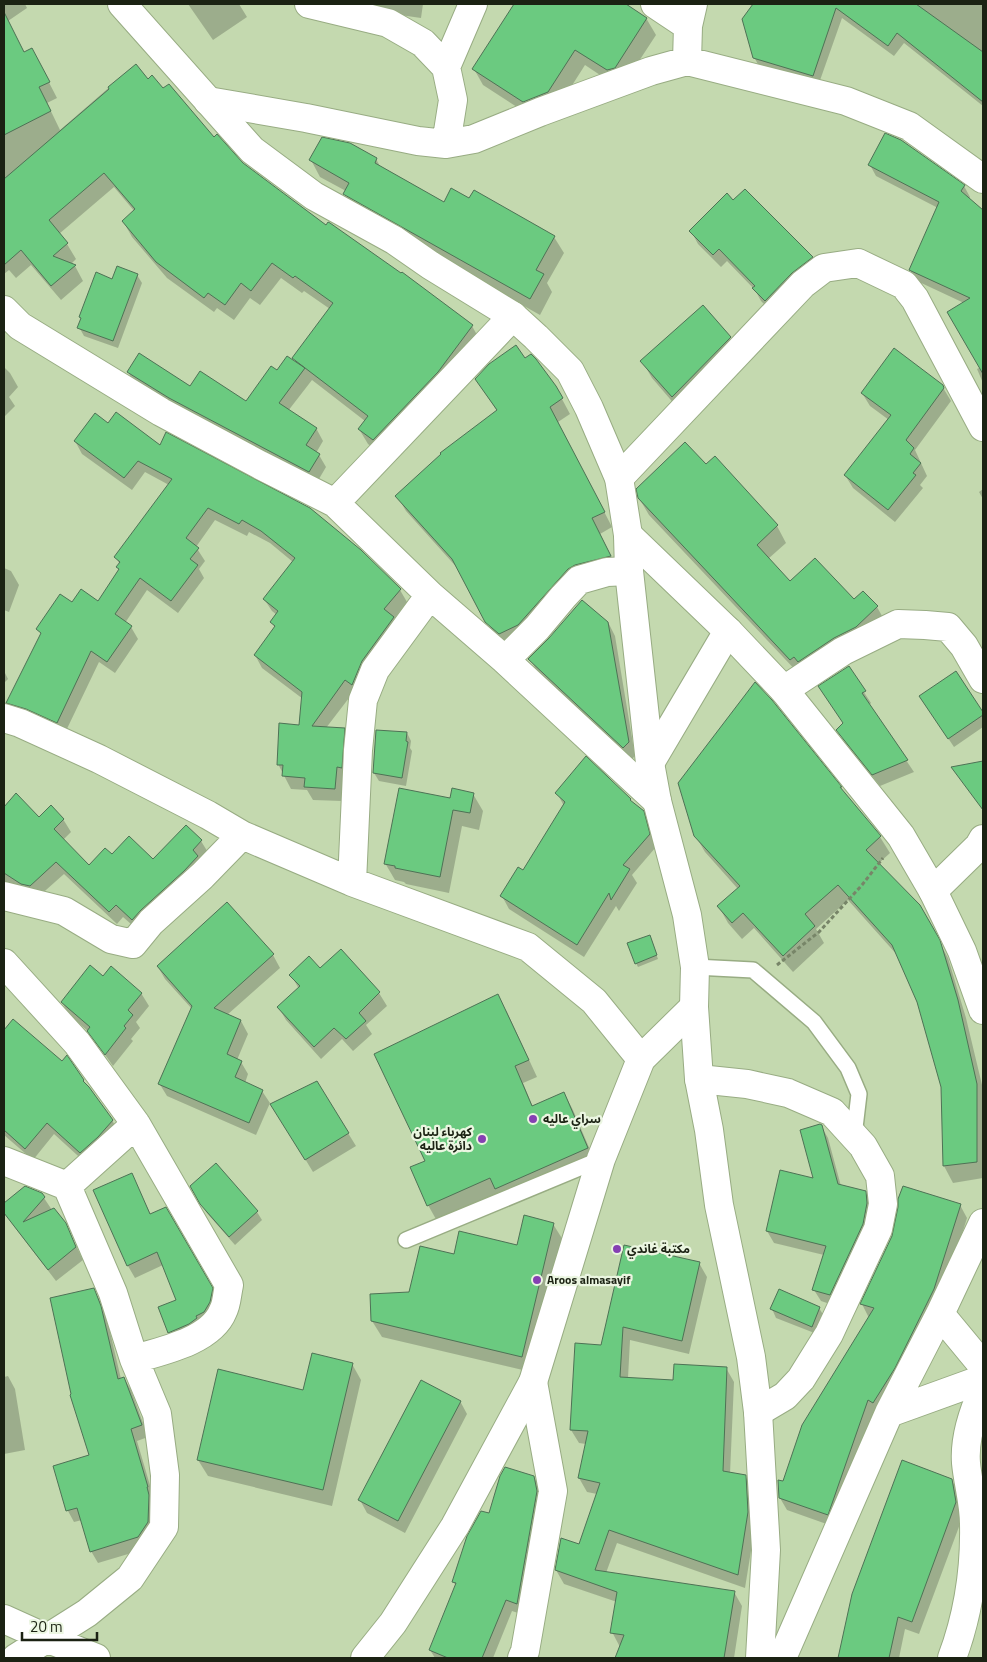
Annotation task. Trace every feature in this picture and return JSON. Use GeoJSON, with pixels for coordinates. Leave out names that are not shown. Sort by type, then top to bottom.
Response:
{"type":"FeatureCollection","features":[{"type":"Feature","properties":{"kind":"street"},"geometry":{"type":"LineString","coordinates":[[122,4],[252,150],[314,196],[394,240],[430,265],[513,316],[570,371],[589,408],[619,478],[628,535],[629,571],[650,763],[657,801],[687,915],[695,967],[694,1007],[699,1079],[709,1130],[721,1214],[751,1357],[758,1412],[766,1550],[760,1658]]}},
{"type":"Feature","properties":{"kind":"street"},"geometry":{"type":"LineString","coordinates":[[309,4],[388,23],[423,43],[446,67],[453,100],[446,144]]}},
{"type":"Feature","properties":{"kind":"street"},"geometry":{"type":"LineString","coordinates":[[446,67],[473,4]]}},
{"type":"Feature","properties":{"kind":"street"},"geometry":{"type":"LineString","coordinates":[[655,4],[690,15],[687,61]]}},
{"type":"Feature","properties":{"kind":"street"},"geometry":{"type":"LineString","coordinates":[[208,101],[306,118],[418,141],[446,144],[474,139],[540,112],[651,71],[687,61],[846,101],[909,126],[983,179]]}},
{"type":"Feature","properties":{"kind":"street"},"geometry":{"type":"LineString","coordinates":[[619,478],[803,284],[824,268],[858,263],[904,285],[915,299],[983,427]]}},
{"type":"Feature","properties":{"kind":"street"},"geometry":{"type":"LineString","coordinates":[[4,310],[20,326],[161,412],[260,465],[335,502],[430,596],[505,660],[657,801]]}},
{"type":"Feature","properties":{"kind":"street"},"geometry":{"type":"LineString","coordinates":[[335,502],[513,316]]}},
{"type":"Feature","properties":{"kind":"street"},"geometry":{"type":"LineString","coordinates":[[628,535],[728,631],[784,690],[901,836],[934,891],[962,951],[983,1010]]}},
{"type":"Feature","properties":{"kind":"street"},"geometry":{"type":"LineString","coordinates":[[505,660],[537,628],[579,580],[607,572],[629,571]]}},
{"type":"Feature","properties":{"kind":"street"},"geometry":{"type":"LineString","coordinates":[[352,882],[358,750],[363,700],[375,670],[430,596]]}},
{"type":"Feature","properties":{"kind":"street"},"geometry":{"type":"LineString","coordinates":[[784,690],[843,651],[898,624],[926,624],[948,627],[964,646],[983,679]]}},
{"type":"Feature","properties":{"kind":"street"},"geometry":{"type":"LineString","coordinates":[[650,763],[728,631]]}},
{"type":"Feature","properties":{"kind":"street"},"geometry":{"type":"LineString","coordinates":[[4,718],[20,723],[99,759],[208,815],[242,835],[352,882],[528,946],[594,1001],[641,1059]]}},
{"type":"Feature","properties":{"kind":"street"},"geometry":{"type":"LineString","coordinates":[[4,896],[64,912],[111,939],[133,944],[151,922],[202,876],[242,835]]}},
{"type":"Feature","properties":{"kind":"street"},"geometry":{"type":"LineString","coordinates":[[934,891],[979,846],[983,839]]}},
{"type":"Feature","properties":{"kind":"street"},"geometry":{"type":"LineString","coordinates":[[4,963],[77,1043],[136,1124],[229,1285],[223,1312],[212,1328],[182,1345],[134,1359]]}},
{"type":"Feature","properties":{"kind":"street"},"geometry":{"type":"LineString","coordinates":[[365,1658],[393,1623],[455,1526],[533,1382],[601,1159],[641,1059],[694,1007]]}},
{"type":"Feature","properties":{"kind":"street"},"geometry":{"type":"LineString","coordinates":[[699,1079],[747,1084],[788,1093],[832,1112],[863,1146],[880,1176],[883,1204],[878,1229],[829,1334],[801,1378],[785,1396],[758,1412]]}},
{"type":"Feature","properties":{"kind":"street"},"geometry":{"type":"LineString","coordinates":[[67,1186],[136,1124]]}},
{"type":"Feature","properties":{"kind":"street"},"geometry":{"type":"LineString","coordinates":[[4,1161],[67,1186],[113,1293],[134,1359],[157,1414],[165,1475],[164,1527],[130,1578],[87,1614],[16,1658]]}},
{"type":"Feature","properties":{"kind":"street"},"geometry":{"type":"LineString","coordinates":[[782,1658],[889,1413],[940,1314],[983,1223]]}},
{"type":"Feature","properties":{"kind":"street"},"geometry":{"type":"LineString","coordinates":[[940,1314],[983,1366]]}},
{"type":"Feature","properties":{"kind":"street"},"geometry":{"type":"LineString","coordinates":[[889,1413],[983,1379]]}},
{"type":"Feature","properties":{"kind":"street"},"geometry":{"type":"LineString","coordinates":[[522,1658],[525,1651],[553,1491],[533,1382]]}},
{"type":"Feature","properties":{"kind":"street"},"geometry":{"type":"LineString","coordinates":[[952,1658],[966,1612],[972,1582],[974,1521],[966,1463],[967,1442],[971,1422],[983,1390]]}},
{"type":"Feature","properties":{"kind":"street"},"geometry":{"type":"LineString","coordinates":[[4,1619],[96,1658]]}},
{"type":"Feature","properties":{"kind":"lane"},"geometry":{"type":"LineString","coordinates":[[695,967],[753,970],[814,1022],[848,1068],[859,1094],[854,1136]]}},
{"type":"Feature","properties":{"kind":"lane"},"geometry":{"type":"LineString","coordinates":[[406,1240],[601,1159]]}},
{"type":"Feature","properties":{"kind":"path"},"geometry":{"type":"LineString","coordinates":[[753,970],[774,967],[819,932],[862,885],[901,836]]}},
{"type":"Feature","properties":{"kind":"building"},"geometry":{"type":"Polygon","coordinates":[[[514,4],[626,4],[647,18],[615,68],[607,70],[575,50],[548,92],[523,102],[472,69],[514,4]]]}},
{"type":"Feature","properties":{"kind":"building"},"geometry":{"type":"Polygon","coordinates":[[[753,4],[916,4],[983,52],[983,102],[897,33],[888,46],[836,8],[813,76],[753,58],[742,19],[753,4]]]}},
{"type":"Feature","properties":{"kind":"building"},"geometry":{"type":"Polygon","coordinates":[[[4,12],[24,52],[32,48],[50,82],[39,87],[51,111],[4,135],[4,12]]]}},
{"type":"Feature","properties":{"kind":"building"},"geometry":{"type":"Polygon","coordinates":[[[136,64],[148,79],[152,75],[163,88],[169,84],[214,137],[217,134],[243,163],[326,225],[328,222],[330,223],[402,272],[473,325],[438,372],[373,440],[358,429],[368,416],[292,358],[333,303],[295,276],[293,278],[272,263],[251,291],[241,283],[225,305],[208,293],[204,298],[156,262],[122,221],[135,209],[104,173],[49,220],[68,243],[53,256],[76,265],[51,286],[21,250],[4,265],[4,179],[136,64]]]}},
{"type":"Feature","properties":{"kind":"building"},"geometry":{"type":"Polygon","coordinates":[[[885,133],[901,140],[965,185],[961,191],[983,210],[983,374],[947,312],[970,298],[909,270],[939,202],[868,165],[885,133]]]}},
{"type":"Feature","properties":{"kind":"building"},"geometry":{"type":"Polygon","coordinates":[[[322,137],[350,143],[377,158],[375,163],[444,202],[451,188],[469,198],[474,190],[555,236],[536,270],[544,274],[530,299],[343,194],[349,183],[309,160],[322,137]]]}},
{"type":"Feature","properties":{"kind":"building"},"geometry":{"type":"Polygon","coordinates":[[[745,189],[813,257],[792,273],[765,301],[752,288],[755,286],[719,249],[713,255],[689,231],[727,193],[733,200],[745,189]]]}},
{"type":"Feature","properties":{"kind":"building"},"geometry":{"type":"Polygon","coordinates":[[[117,266],[138,274],[113,341],[77,328],[81,318],[79,317],[96,272],[112,279],[117,266]]]}},
{"type":"Feature","properties":{"kind":"building"},"geometry":{"type":"Polygon","coordinates":[[[703,305],[731,337],[672,397],[640,361],[703,305]]]}},
{"type":"Feature","properties":{"kind":"building"},"geometry":{"type":"Polygon","coordinates":[[[516,345],[525,358],[531,354],[536,359],[563,398],[550,407],[605,512],[592,518],[611,556],[575,565],[568,569],[518,625],[499,634],[485,622],[452,559],[395,496],[440,453],[497,410],[475,379],[489,364],[516,345]]]}},
{"type":"Feature","properties":{"kind":"building"},"geometry":{"type":"Polygon","coordinates":[[[894,348],[943,385],[944,388],[906,440],[914,448],[910,454],[921,463],[913,473],[916,475],[888,510],[844,475],[891,415],[861,393],[894,348]]]}},
{"type":"Feature","properties":{"kind":"building"},"geometry":{"type":"Polygon","coordinates":[[[139,353],[190,386],[200,371],[246,401],[271,366],[277,370],[287,356],[305,368],[279,403],[317,428],[306,445],[320,454],[309,472],[169,398],[127,372],[139,353]]]}},
{"type":"Feature","properties":{"kind":"building"},"geometry":{"type":"Polygon","coordinates":[[[116,412],[160,445],[166,432],[310,508],[361,550],[401,589],[384,609],[394,617],[362,661],[352,685],[345,680],[312,726],[345,728],[342,768],[337,767],[335,789],[304,787],[305,778],[282,776],[283,765],[277,765],[279,723],[299,725],[302,692],[254,655],[275,626],[270,622],[278,611],[263,599],[295,558],[261,531],[242,520],[239,524],[208,508],[186,538],[199,548],[190,559],[198,565],[171,601],[140,578],[115,614],[132,626],[107,662],[91,651],[57,723],[26,709],[6,703],[41,633],[36,629],[60,594],[72,602],[81,589],[98,601],[119,569],[116,567],[120,562],[114,557],[172,479],[138,461],[124,478],[74,441],[95,413],[108,423],[116,412]]]}},
{"type":"Feature","properties":{"kind":"building"},"geometry":{"type":"Polygon","coordinates":[[[685,442],[706,464],[715,456],[778,525],[757,545],[790,581],[815,558],[854,599],[863,591],[878,606],[856,627],[834,638],[798,662],[794,657],[790,660],[638,498],[636,489],[685,442]]]}},
{"type":"Feature","properties":{"kind":"building"},"geometry":{"type":"Polygon","coordinates":[[[582,600],[608,622],[629,742],[623,748],[528,659],[582,600]]]}},
{"type":"Feature","properties":{"kind":"building"},"geometry":{"type":"Polygon","coordinates":[[[849,666],[866,691],[862,693],[908,760],[872,775],[836,730],[843,723],[818,686],[849,666]]]}},
{"type":"Feature","properties":{"kind":"building"},"geometry":{"type":"Polygon","coordinates":[[[956,671],[983,712],[983,715],[948,739],[919,696],[956,671]]]}},
{"type":"Feature","properties":{"kind":"building"},"geometry":{"type":"Polygon","coordinates":[[[755,682],[772,700],[881,836],[866,850],[920,905],[940,940],[958,1000],[977,1084],[977,1162],[943,1166],[941,1087],[917,1002],[892,945],[838,885],[805,914],[815,926],[783,956],[743,913],[732,923],[717,906],[740,886],[694,836],[678,783],[755,682]]]}},
{"type":"Feature","properties":{"kind":"building"},"geometry":{"type":"Polygon","coordinates":[[[376,730],[407,732],[406,741],[408,742],[402,778],[373,773],[376,730]]]}},
{"type":"Feature","properties":{"kind":"building"},"geometry":{"type":"Polygon","coordinates":[[[586,756],[630,800],[644,811],[650,834],[623,865],[630,869],[611,900],[609,893],[577,945],[500,896],[518,867],[523,870],[565,802],[555,793],[586,756]]]}},
{"type":"Feature","properties":{"kind":"building"},"geometry":{"type":"Polygon","coordinates":[[[983,761],[983,810],[951,767],[983,761]]]}},
{"type":"Feature","properties":{"kind":"building"},"geometry":{"type":"Polygon","coordinates":[[[399,788],[450,798],[452,788],[474,793],[470,813],[453,810],[440,877],[384,864],[399,788]]]}},
{"type":"Feature","properties":{"kind":"building"},"geometry":{"type":"Polygon","coordinates":[[[16,793],[39,817],[51,805],[64,819],[54,829],[89,865],[105,848],[112,854],[129,836],[153,859],[186,825],[202,840],[193,850],[198,856],[132,920],[116,905],[109,912],[56,862],[30,886],[21,884],[4,873],[4,807],[16,793]]]}},
{"type":"Feature","properties":{"kind":"building"},"geometry":{"type":"Polygon","coordinates":[[[227,902],[274,954],[214,1008],[241,1020],[227,1054],[242,1061],[235,1077],[263,1090],[249,1123],[158,1084],[192,1006],[157,966],[227,902]]]}},
{"type":"Feature","properties":{"kind":"building"},"geometry":{"type":"Polygon","coordinates":[[[650,935],[657,955],[635,964],[627,943],[650,935]]]}},
{"type":"Feature","properties":{"kind":"building"},"geometry":{"type":"Polygon","coordinates":[[[341,949],[380,992],[359,1013],[366,1021],[346,1039],[334,1028],[314,1047],[277,1007],[300,986],[289,975],[309,956],[320,968],[341,949]]]}},
{"type":"Feature","properties":{"kind":"building"},"geometry":{"type":"Polygon","coordinates":[[[90,965],[103,976],[111,966],[142,993],[128,1010],[133,1015],[124,1026],[126,1028],[105,1055],[87,1031],[90,1027],[61,1002],[90,965]]]}},
{"type":"Feature","properties":{"kind":"building"},"geometry":{"type":"Polygon","coordinates":[[[498,994],[529,1060],[515,1066],[532,1106],[564,1092],[588,1148],[495,1189],[490,1178],[427,1206],[410,1167],[425,1161],[374,1054],[498,994]]]}},
{"type":"Feature","properties":{"kind":"building"},"geometry":{"type":"Polygon","coordinates":[[[13,1019],[62,1061],[67,1055],[83,1081],[113,1120],[80,1153],[47,1123],[25,1149],[4,1130],[4,1030],[13,1019]]]}},
{"type":"Feature","properties":{"kind":"building"},"geometry":{"type":"Polygon","coordinates":[[[317,1081],[349,1133],[305,1160],[270,1104],[317,1081]]]}},
{"type":"Feature","properties":{"kind":"building"},"geometry":{"type":"Polygon","coordinates":[[[822,1125],[838,1184],[866,1191],[867,1203],[863,1224],[830,1295],[812,1290],[826,1246],[766,1231],[780,1170],[813,1178],[800,1130],[822,1125]]]}},
{"type":"Feature","properties":{"kind":"building"},"geometry":{"type":"Polygon","coordinates":[[[216,1163],[258,1211],[229,1237],[200,1204],[190,1186],[216,1163]]]}},
{"type":"Feature","properties":{"kind":"building"},"geometry":{"type":"Polygon","coordinates":[[[132,1173],[150,1214],[166,1207],[213,1288],[210,1302],[204,1312],[196,1316],[197,1318],[189,1324],[168,1333],[158,1307],[176,1300],[157,1252],[127,1266],[93,1190],[132,1173]]]}},
{"type":"Feature","properties":{"kind":"building"},"geometry":{"type":"Polygon","coordinates":[[[25,1186],[42,1193],[45,1197],[23,1222],[54,1208],[66,1223],[76,1247],[48,1270],[4,1213],[4,1203],[25,1186]]]}},
{"type":"Feature","properties":{"kind":"building"},"geometry":{"type":"Polygon","coordinates":[[[903,1186],[961,1204],[934,1289],[895,1368],[873,1403],[868,1400],[828,1515],[779,1498],[778,1480],[783,1481],[802,1425],[874,1308],[860,1304],[892,1236],[898,1199],[903,1186]]]}},
{"type":"Feature","properties":{"kind":"building"},"geometry":{"type":"Polygon","coordinates":[[[524,1215],[554,1223],[522,1357],[371,1321],[370,1294],[409,1292],[420,1246],[454,1254],[459,1231],[517,1245],[524,1215]]]}},
{"type":"Feature","properties":{"kind":"building"},"geometry":{"type":"Polygon","coordinates":[[[624,1245],[700,1262],[682,1341],[623,1327],[620,1377],[673,1380],[674,1364],[727,1367],[723,1471],[746,1475],[748,1512],[738,1575],[609,1530],[595,1570],[735,1591],[724,1658],[615,1658],[624,1635],[610,1633],[617,1592],[555,1570],[561,1538],[579,1544],[600,1483],[578,1478],[588,1431],[570,1430],[575,1343],[601,1345],[624,1245]]]}},
{"type":"Feature","properties":{"kind":"building"},"geometry":{"type":"Polygon","coordinates":[[[94,1288],[101,1306],[118,1379],[124,1377],[142,1425],[131,1429],[149,1495],[148,1522],[138,1537],[90,1552],[77,1508],[66,1511],[53,1466],[89,1455],[70,1395],[50,1298],[94,1288]]]}},
{"type":"Feature","properties":{"kind":"building"},"geometry":{"type":"Polygon","coordinates":[[[779,1289],[820,1307],[812,1327],[770,1309],[779,1289]]]}},
{"type":"Feature","properties":{"kind":"building"},"geometry":{"type":"Polygon","coordinates":[[[312,1353],[353,1363],[323,1490],[197,1460],[218,1369],[303,1390],[312,1353]]]}},
{"type":"Feature","properties":{"kind":"building"},"geometry":{"type":"Polygon","coordinates":[[[421,1380],[461,1401],[398,1521],[358,1500],[421,1380]]]}},
{"type":"Feature","properties":{"kind":"building"},"geometry":{"type":"Polygon","coordinates":[[[902,1460],[952,1479],[956,1502],[912,1622],[898,1617],[889,1658],[838,1658],[852,1594],[902,1460]]]}},
{"type":"Feature","properties":{"kind":"building"},"geometry":{"type":"Polygon","coordinates":[[[505,1467],[534,1476],[537,1491],[517,1604],[506,1600],[482,1658],[448,1658],[429,1650],[456,1583],[452,1582],[467,1536],[481,1511],[489,1513],[500,1476],[505,1467]]]}},
{"type":"Feature","properties":{"kind":"place","name":"سراي عاليه"},"geometry":{"type":"Point","coordinates":[533,1119]}},
{"type":"Feature","properties":{"kind":"place","name":"كهرباء لبنان دائرة عاليه"},"geometry":{"type":"Point","coordinates":[482,1139]}},
{"type":"Feature","properties":{"kind":"place","name":"مكتبة غاندي"},"geometry":{"type":"Point","coordinates":[617,1249]}},
{"type":"Feature","properties":{"kind":"place","name":"Aroos almasayif"},"geometry":{"type":"Point","coordinates":[537,1280]}}]}
